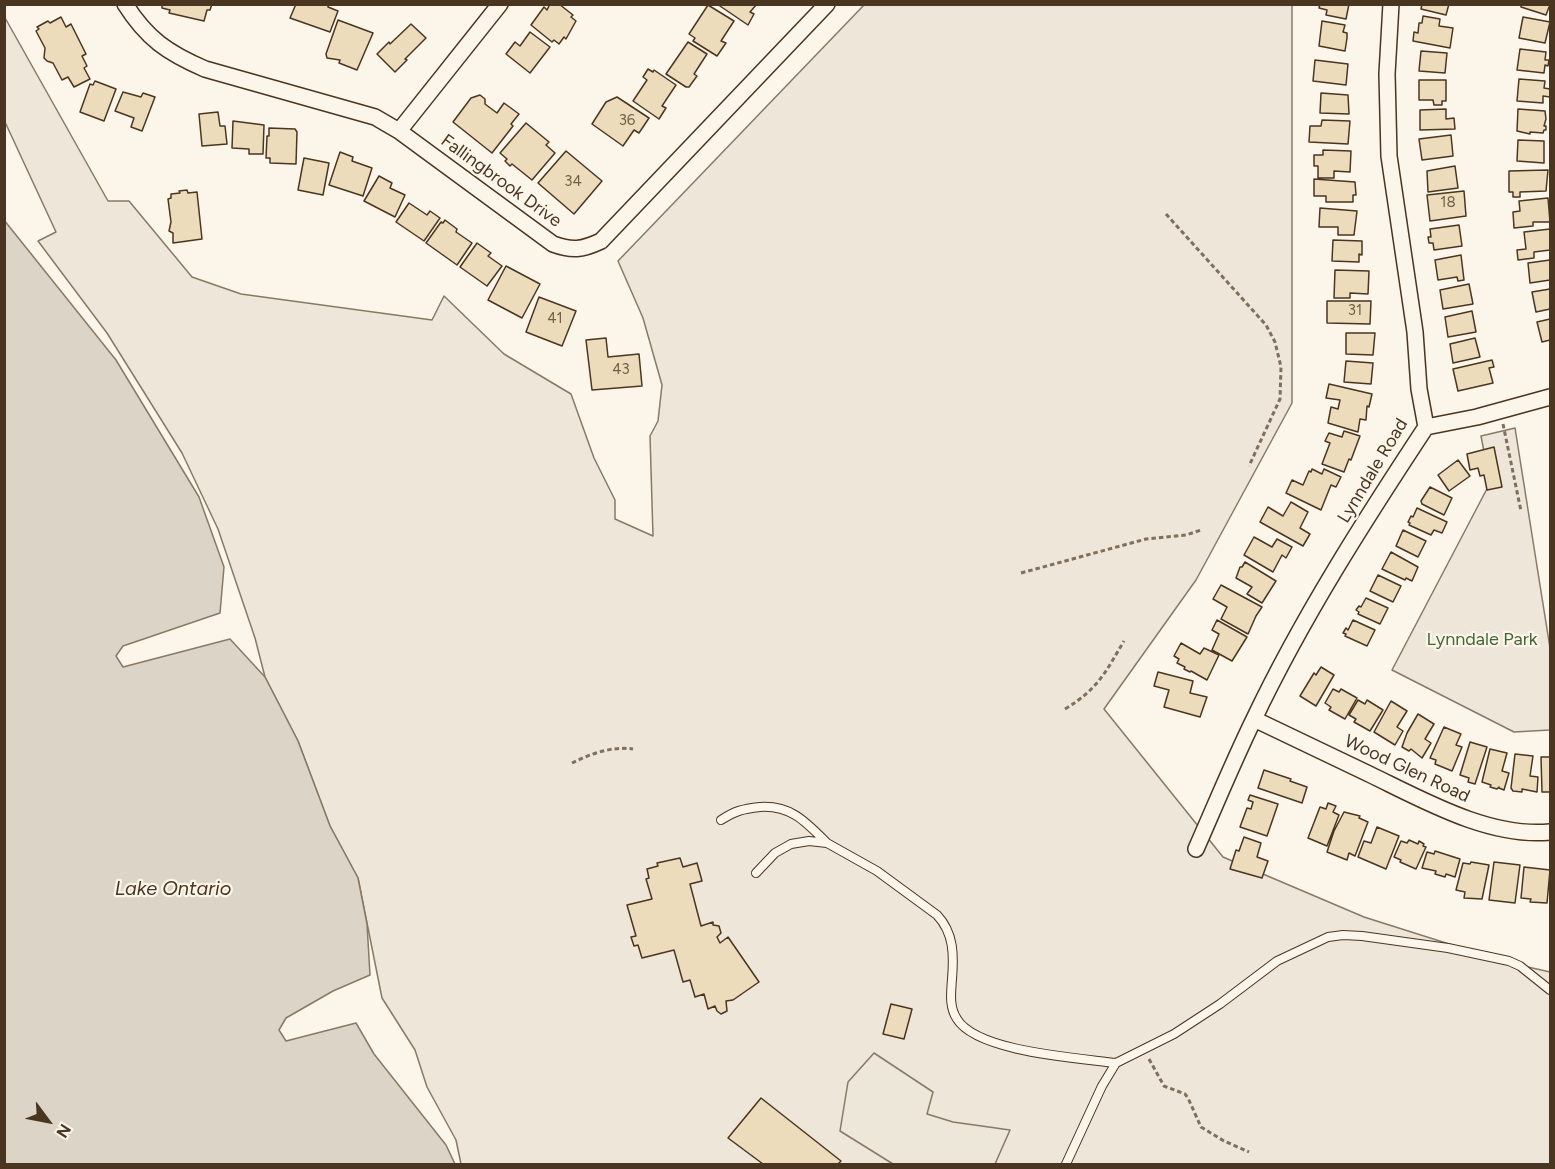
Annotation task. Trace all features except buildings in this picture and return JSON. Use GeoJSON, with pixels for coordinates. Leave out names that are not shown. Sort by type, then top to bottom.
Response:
{"type":"FeatureCollection","features":[{"type":"Feature","properties":{"kind":"street","name":"Fallingbrook Drive"},"geometry":{"type":"LineString","coordinates":[[125,4],[142,28],[163,48],[180,58],[205,69],[375,117],[399,131],[553,244],[568,250],[587,248],[601,242],[827,4]]}},
{"type":"Feature","properties":{"kind":"street"},"geometry":{"type":"LineString","coordinates":[[399,131],[500,4]]}},
{"type":"Feature","properties":{"kind":"street","name":"Lynndale Road"},"geometry":{"type":"LineString","coordinates":[[1196,849],[1254,719],[1288,654],[1371,510],[1426,427],[1389,156],[1388,74],[1391,4]]}},
{"type":"Feature","properties":{"kind":"street"},"geometry":{"type":"LineString","coordinates":[[1426,427],[1551,396]]}},
{"type":"Feature","properties":{"kind":"street","name":"Wood Glen Road"},"geometry":{"type":"LineString","coordinates":[[1254,719],[1399,789],[1479,824],[1537,833],[1551,831]]}},
{"type":"Feature","properties":{"kind":"lane"},"geometry":{"type":"LineString","coordinates":[[721,820],[736,810],[775,806],[794,813],[810,825],[827,843],[877,871],[937,915],[945,923],[953,945],[951,999],[952,1010],[957,1020],[973,1034],[1007,1047],[1116,1063],[1144,1050],[1220,1004],[1277,961],[1328,937],[1343,935],[1448,948],[1509,961],[1520,966],[1551,990]]}},
{"type":"Feature","properties":{"kind":"lane"},"geometry":{"type":"LineString","coordinates":[[756,873],[775,852],[791,844],[809,841],[827,843]]}},
{"type":"Feature","properties":{"kind":"lane"},"geometry":{"type":"LineString","coordinates":[[1066,1164],[1102,1086],[1116,1063]]}},
{"type":"Feature","properties":{"kind":"path"},"geometry":{"type":"LineString","coordinates":[[1166,214],[1266,325],[1275,342],[1281,367],[1280,399],[1249,466]]}},
{"type":"Feature","properties":{"kind":"path"},"geometry":{"type":"LineString","coordinates":[[1500,410],[1521,511]]}},
{"type":"Feature","properties":{"kind":"path"},"geometry":{"type":"LineString","coordinates":[[1021,573],[1146,540],[1186,535],[1201,530]]}},
{"type":"Feature","properties":{"kind":"path"},"geometry":{"type":"LineString","coordinates":[[1065,709],[1082,699],[1094,688],[1124,641]]}},
{"type":"Feature","properties":{"kind":"path"},"geometry":{"type":"LineString","coordinates":[[572,764],[586,756],[613,749],[633,750]]}},
{"type":"Feature","properties":{"kind":"path"},"geometry":{"type":"LineString","coordinates":[[1144,1050],[1164,1086],[1185,1094],[1188,1098],[1201,1127],[1249,1152]]}},
{"type":"Feature","properties":{"kind":"green space"},"geometry":{"type":"Polygon","coordinates":[[[864,5],[1292,5],[1292,403],[1196,580],[1104,709],[1223,857],[1364,917],[1506,962],[1550,972],[1550,1164],[461,1164],[456,1140],[427,1087],[415,1050],[382,998],[358,878],[330,826],[298,741],[265,677],[255,638],[218,529],[182,453],[107,333],[38,241],[56,232],[5,122],[4,16],[108,201],[129,201],[192,277],[241,294],[432,320],[444,296],[504,354],[571,394],[594,458],[615,500],[615,519],[653,536],[650,436],[658,421],[662,385],[643,318],[618,261],[864,5]]]}},
{"type":"Feature","properties":{"kind":"green space","name":"Lynndale Park"},"geometry":{"type":"Polygon","coordinates":[[[1515,428],[1550,648],[1550,730],[1514,732],[1392,670],[1490,483],[1481,436],[1515,428]]]}},
{"type":"Feature","properties":{"kind":"shaded area"},"geometry":{"type":"Polygon","coordinates":[[[874,1053],[933,1092],[927,1114],[953,1122],[1010,1130],[995,1164],[893,1164],[840,1131],[848,1082],[874,1053]]]}},
{"type":"Feature","properties":{"kind":"water","name":"Lake Ontario"},"geometry":{"type":"Polygon","coordinates":[[[4,220],[116,360],[199,497],[224,567],[220,613],[123,646],[116,656],[123,667],[230,639],[265,677],[298,741],[330,826],[358,878],[367,924],[370,975],[333,991],[286,1018],[279,1030],[286,1041],[356,1023],[374,1054],[446,1145],[455,1164],[5,1164],[4,220]]]}}]}
